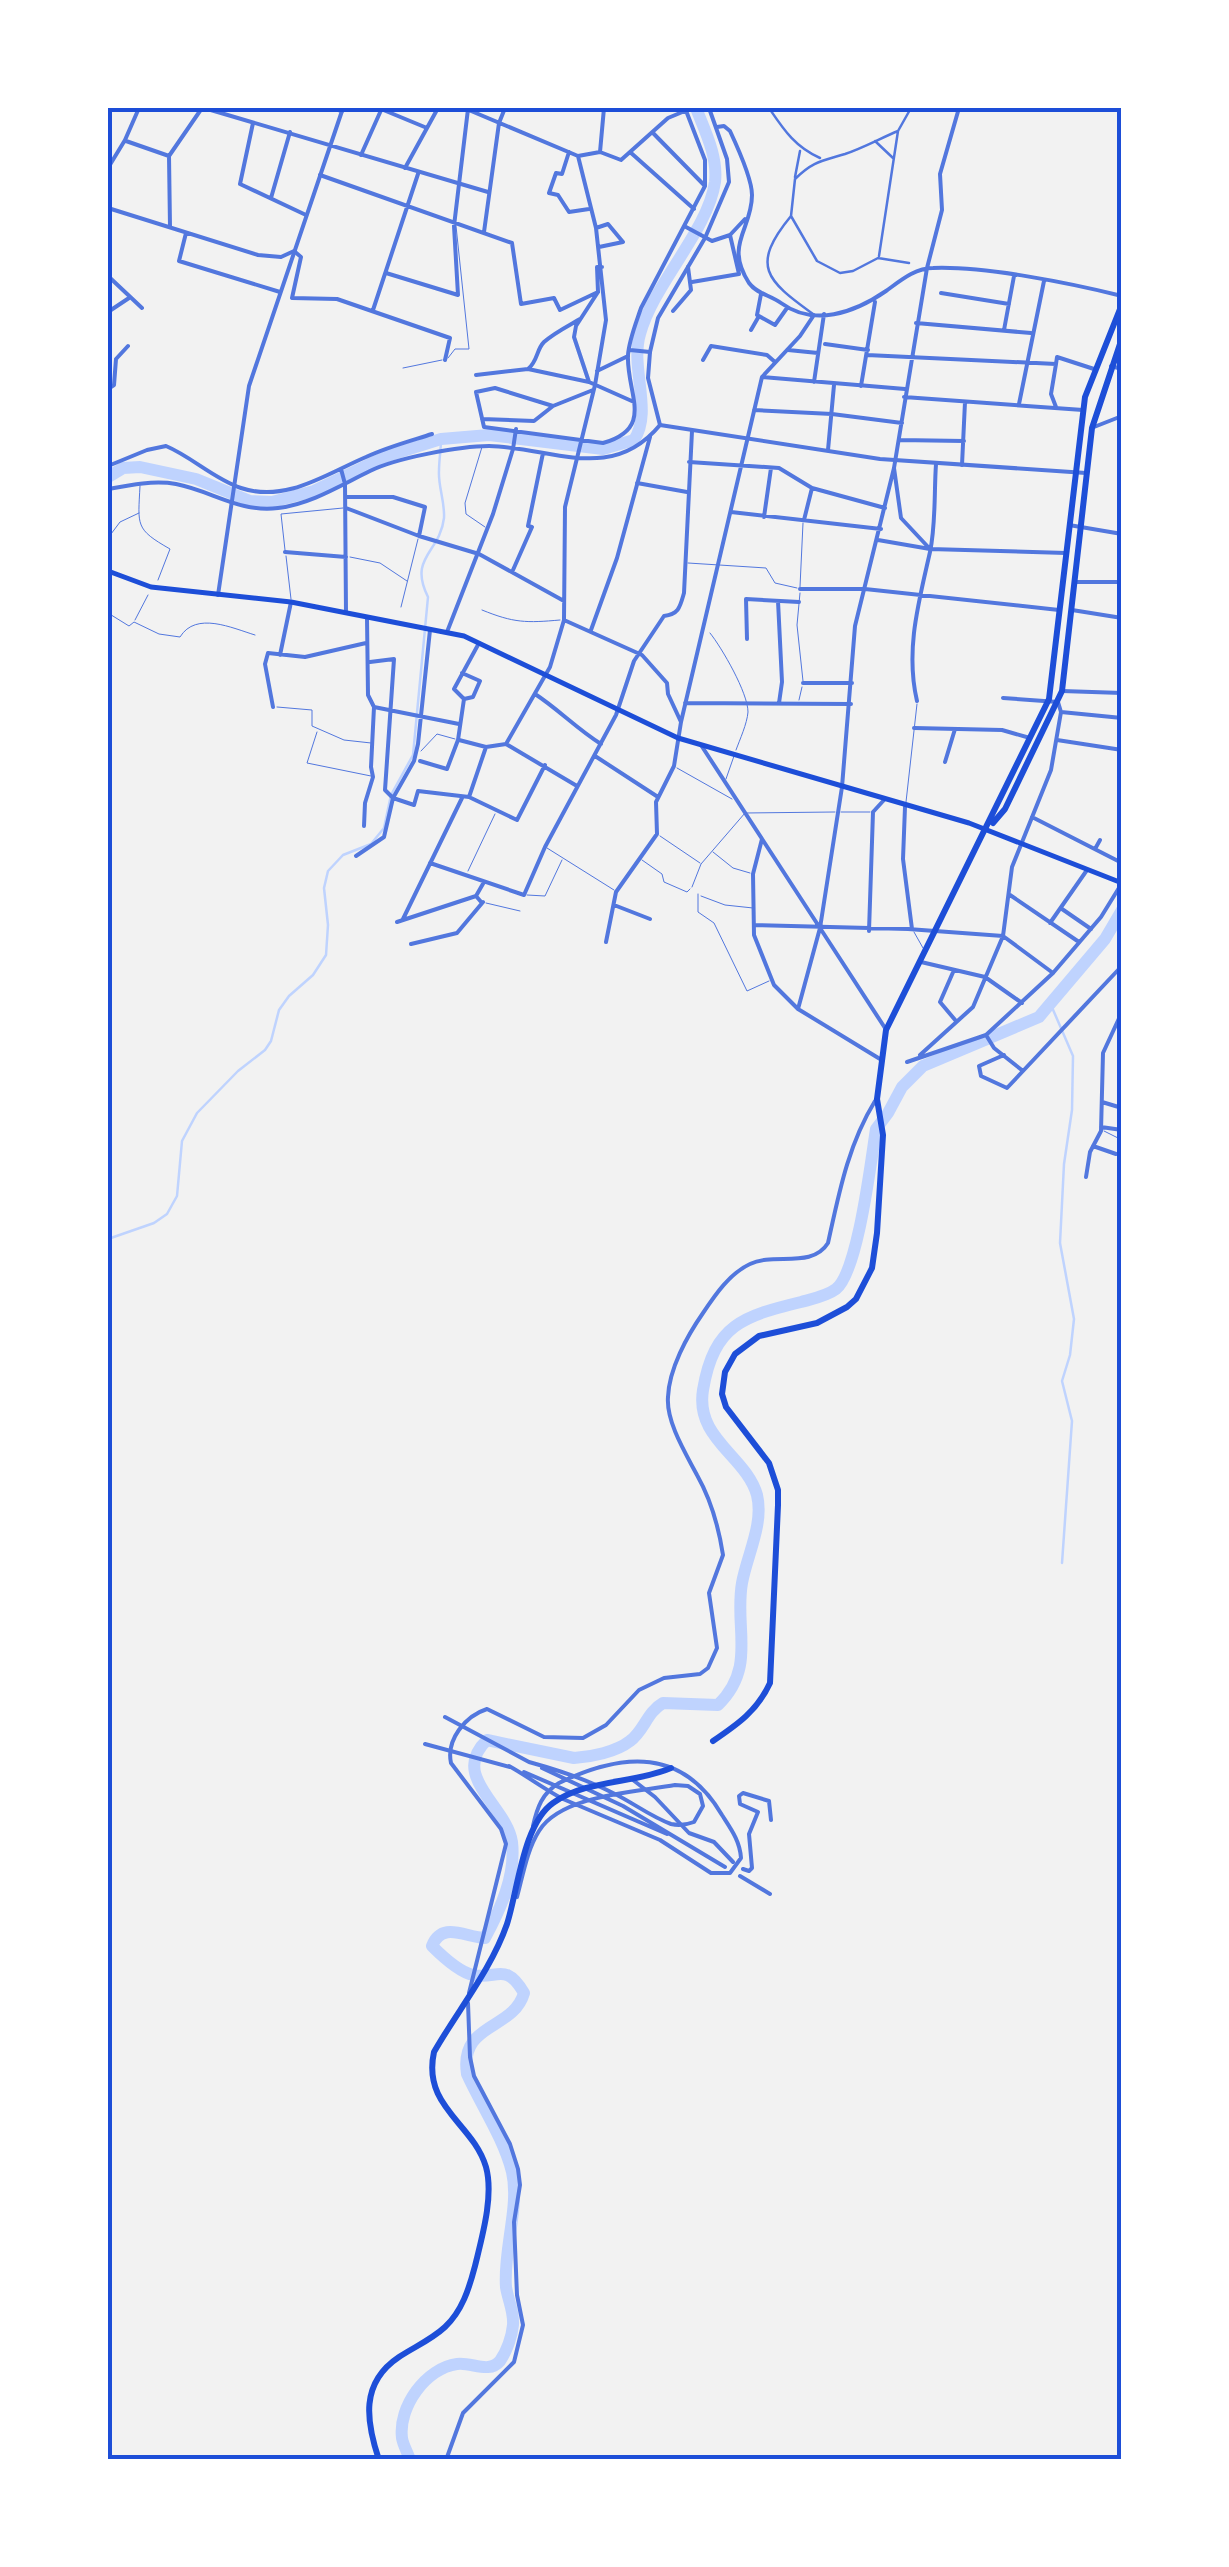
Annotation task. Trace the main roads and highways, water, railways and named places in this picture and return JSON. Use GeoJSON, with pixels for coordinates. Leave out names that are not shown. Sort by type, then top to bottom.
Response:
{"type":"FeatureCollection","features":[{"type":"Feature","properties":{"kind":"highway"},"geometry":{"type":"LineString","coordinates":[[987,829],[1006,809],[1053,701],[1059,610],[1083,410],[1122,304]]}},
{"type":"Feature","properties":{"kind":"highway"},"geometry":{"type":"LineString","coordinates":[[713,1741],[761,1703],[770,1683],[778,1505],[775,1475],[769,1463],[726,1406],[722,1394],[725,1372],[734,1354],[760,1336],[816,1323],[856,1298],[872,1268],[878,1233],[882,1128],[876,1099],[886,1030],[1030,738],[1062,691],[1092,428],[1122,338]]}},
{"type":"Feature","properties":{"kind":"highway"},"geometry":{"type":"LineString","coordinates":[[379,2460],[368,2420],[373,2386],[388,2366],[451,2320],[467,2294],[488,2190],[485,2163],[439,2096],[431,2066],[434,2052],[486,1967],[510,1911],[529,1841],[542,1813],[556,1801],[579,1791],[637,1780],[671,1768]]}},
{"type":"Feature","properties":{"kind":"main road"},"geometry":{"type":"LineString","coordinates":[[108,571],[151,587],[291,602],[448,632],[678,738],[987,829],[1122,883]]}},
{"type":"Feature","properties":{"kind":"waterway"},"geometry":{"type":"LineString","coordinates":[[108,477],[123,468],[140,467],[196,479],[250,501],[272,502],[314,491],[387,456],[441,439],[489,435],[603,449],[634,440],[642,416],[640,334],[657,296],[702,219],[715,182],[713,154],[696,108]]}},
{"type":"Feature","properties":{"kind":"waterway"},"geometry":{"type":"LineString","coordinates":[[108,1239],[154,1223],[167,1214],[177,1196],[182,1141],[197,1113],[265,1050],[279,1010],[313,975],[326,955],[324,888],[328,871],[343,855],[371,844],[384,828],[391,795],[413,755],[428,597],[423,564],[444,518],[439,477],[441,439]]}},
{"type":"Feature","properties":{"kind":"waterway"},"geometry":{"type":"LineString","coordinates":[[410,2460],[402,2426],[416,2391],[446,2367],[496,2365],[507,2348],[513,2325],[506,2287],[514,2199],[512,2172],[467,2074],[467,2057],[479,2036],[509,2014],[524,1993],[506,1975],[481,1976],[462,1971],[432,1946],[436,1938],[448,1932],[485,1938],[509,1880],[512,1842],[501,1816],[477,1779],[477,1753],[487,1740],[574,1758],[603,1753],[630,1741],[663,1703],[718,1705],[730,1691],[741,1662],[740,1600],[759,1506],[751,1481],[707,1422],[703,1390],[715,1350],[735,1326],[748,1319],[836,1289],[844,1279],[857,1239],[876,1129],[902,1087],[923,1066],[1039,1017],[1105,939],[1122,910]]}},
{"type":"Feature","properties":{"kind":"waterway"},"geometry":{"type":"LineString","coordinates":[[1051,1005],[1073,1056],[1060,1243],[1074,1319],[1062,1381],[1072,1421],[1062,1563]]}}]}
